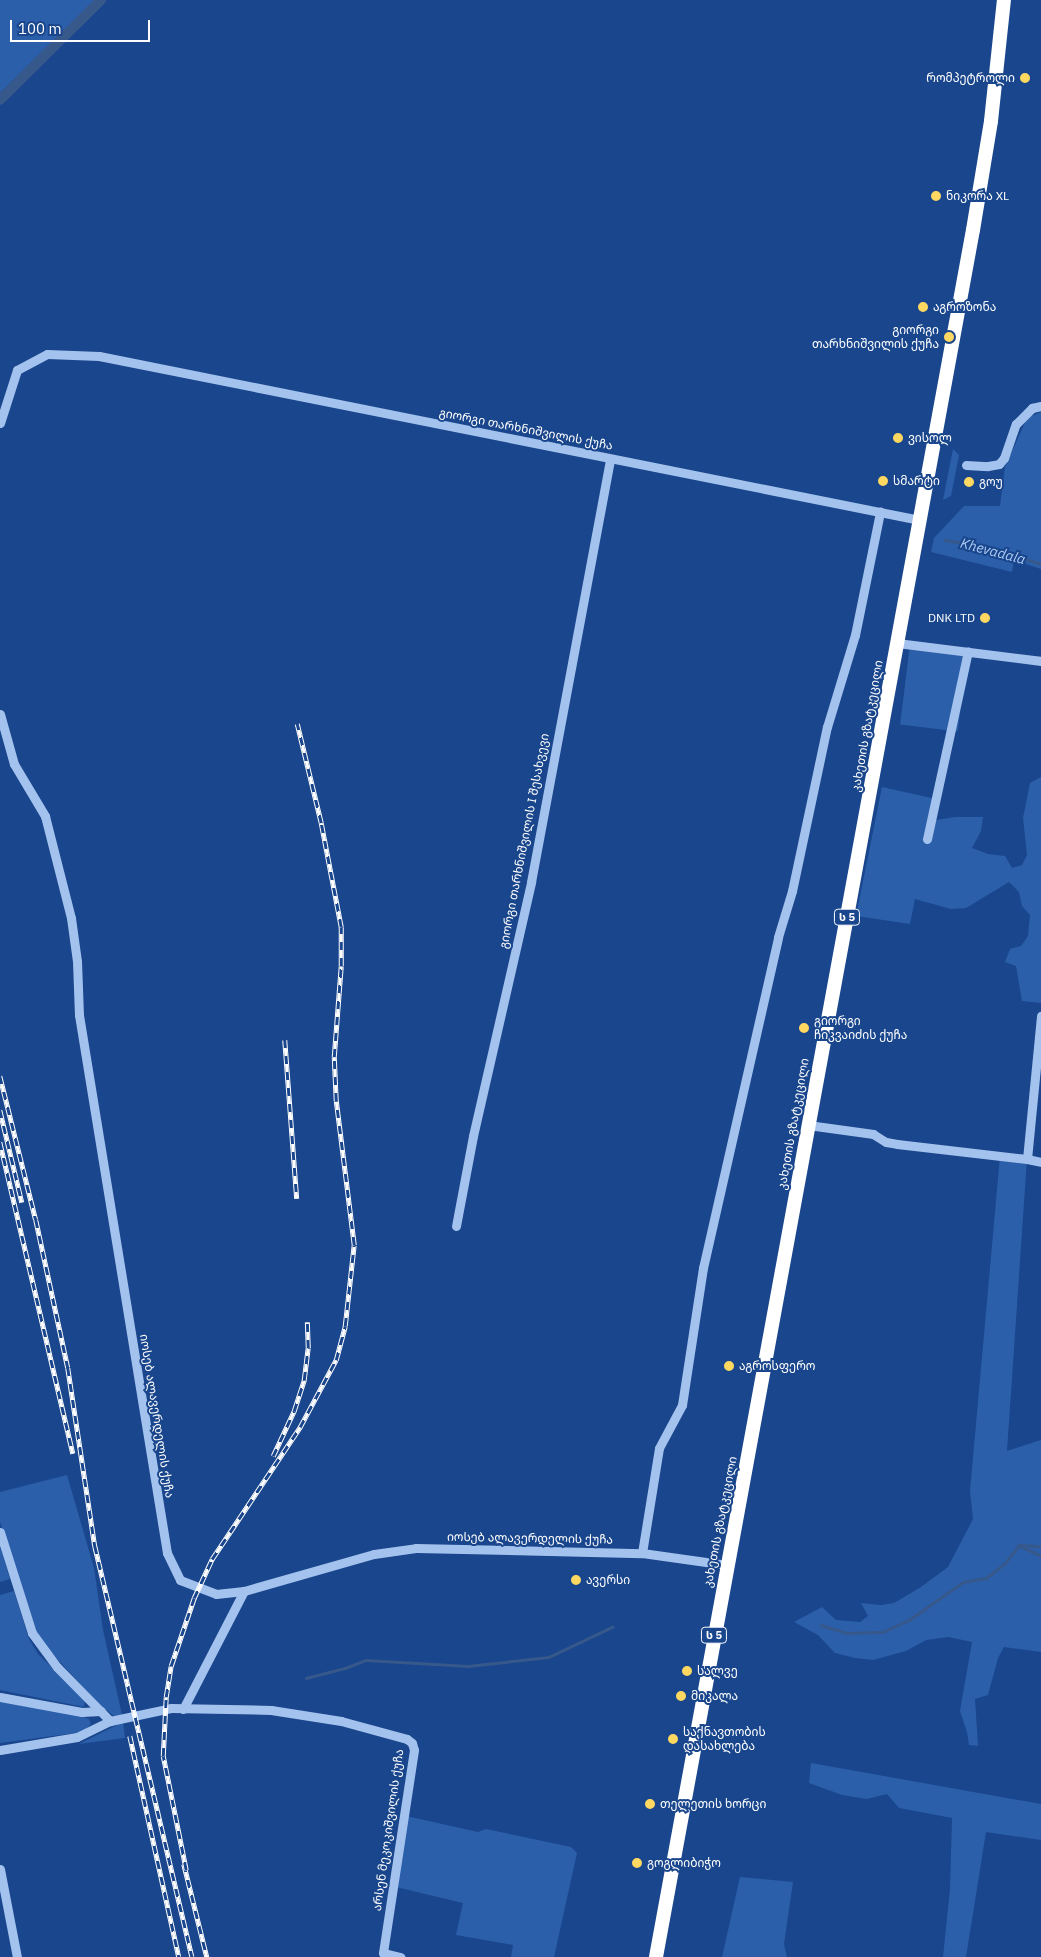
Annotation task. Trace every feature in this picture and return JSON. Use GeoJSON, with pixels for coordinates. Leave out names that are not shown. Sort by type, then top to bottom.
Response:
{"type":"FeatureCollection","features":[{"type":"Feature","properties":{"kind":"highway","name":"კახეთის გზატკეცილი"},"geometry":{"type":"LineString","coordinates":[[656,1957],[989,137],[1004,0]]}},
{"type":"Feature","properties":{"kind":"street","name":"გიორგი თარხნიშვილის ქუჩა"},"geometry":{"type":"LineString","coordinates":[[0,423],[18,370],[47,354],[99,356],[126,363],[920,520]]}},
{"type":"Feature","properties":{"kind":"street"},"geometry":{"type":"LineString","coordinates":[[966,465],[988,466],[999,464],[1004,458],[1016,424],[1032,408],[1041,406]]}},
{"type":"Feature","properties":{"kind":"street","name":"გიორგი თარხნიშვილის I შესახვევი"},"geometry":{"type":"LineString","coordinates":[[456,1226],[473,1136],[530,882],[610,459]]}},
{"type":"Feature","properties":{"kind":"street"},"geometry":{"type":"LineString","coordinates":[[642,1552],[659,1448],[682,1404],[703,1268],[778,937],[792,891],[827,727],[855,636],[880,512]]}},
{"type":"Feature","properties":{"kind":"street"},"geometry":{"type":"LineString","coordinates":[[897,643],[1041,661]]}},
{"type":"Feature","properties":{"kind":"street"},"geometry":{"type":"LineString","coordinates":[[926,839],[968,651]]}},
{"type":"Feature","properties":{"kind":"street","name":"იოსებ ალავერდელის ქუჩა"},"geometry":{"type":"LineString","coordinates":[[0,714],[14,764],[45,816],[71,918],[77,961],[79,1015],[167,1553],[180,1580],[216,1594],[244,1591],[359,1558],[416,1548],[642,1552],[727,1565]]}},
{"type":"Feature","properties":{"kind":"street"},"geometry":{"type":"LineString","coordinates":[[1027,1158],[1041,1016]]}},
{"type":"Feature","properties":{"kind":"street"},"geometry":{"type":"LineString","coordinates":[[808,1125],[873,1134],[886,1142],[897,1144],[1027,1158],[1041,1162]]}},
{"type":"Feature","properties":{"kind":"street"},"geometry":{"type":"LineString","coordinates":[[0,1532],[32,1633],[57,1667],[110,1721]]}},
{"type":"Feature","properties":{"kind":"street"},"geometry":{"type":"LineString","coordinates":[[183,1709],[244,1591]]}},
{"type":"Feature","properties":{"kind":"street"},"geometry":{"type":"LineString","coordinates":[[0,1697],[82,1712],[101,1711]]}},
{"type":"Feature","properties":{"kind":"street","name":"არსენ მეკოკიშვილის ქუჩა"},"geometry":{"type":"LineString","coordinates":[[0,1750],[77,1737],[110,1721],[171,1708],[271,1710],[340,1721],[407,1739],[412,1743],[414,1750],[383,1953],[401,1957]]}},
{"type":"Feature","properties":{"kind":"street"},"geometry":{"type":"LineString","coordinates":[[0,1869],[17,1957]]}},
{"type":"Feature","properties":{"kind":"shaded area"},"geometry":{"type":"Polygon","coordinates":[[[0,0],[95,0],[0,93],[0,0]]]}},
{"type":"Feature","properties":{"kind":"shaded area"},"geometry":{"type":"Polygon","coordinates":[[[1041,412],[1041,569],[1014,560],[1012,572],[931,552],[934,538],[964,506],[1000,506],[1005,467],[1027,418],[1041,412]]]}},
{"type":"Feature","properties":{"kind":"shaded area"},"geometry":{"type":"Polygon","coordinates":[[[953,449],[959,455],[951,496],[943,500],[953,449]]]}},
{"type":"Feature","properties":{"kind":"shaded area"},"geometry":{"type":"Polygon","coordinates":[[[910,644],[968,651],[958,731],[900,724],[910,644]]]}},
{"type":"Feature","properties":{"kind":"shaded area"},"geometry":{"type":"Polygon","coordinates":[[[1041,777],[1041,1003],[1022,1001],[1016,966],[1005,962],[1010,949],[1021,946],[1028,936],[1030,915],[1022,906],[1019,892],[1009,882],[966,908],[951,909],[915,899],[910,924],[856,916],[882,787],[936,799],[931,821],[955,817],[983,817],[981,831],[972,848],[988,854],[1005,856],[1012,868],[1022,865],[1027,855],[1023,818],[1030,783],[1041,777]]]}},
{"type":"Feature","properties":{"kind":"shaded area"},"geometry":{"type":"Polygon","coordinates":[[[1000,1156],[1027,1159],[1007,1451],[1041,1440],[1041,1652],[1004,1647],[998,1658],[988,1695],[975,1699],[978,1746],[969,1745],[960,1711],[972,1642],[948,1637],[926,1640],[906,1651],[873,1660],[855,1658],[835,1653],[818,1635],[794,1622],[822,1607],[836,1620],[860,1622],[868,1616],[861,1603],[881,1605],[894,1603],[921,1587],[948,1567],[973,1519],[970,1491],[1000,1156]]]}},
{"type":"Feature","properties":{"kind":"shaded area"},"geometry":{"type":"Polygon","coordinates":[[[67,1475],[94,1568],[103,1630],[122,1715],[114,1716],[102,1707],[44,1645],[37,1632],[0,1522],[0,1492],[67,1475]]]}},
{"type":"Feature","properties":{"kind":"shaded area"},"geometry":{"type":"Polygon","coordinates":[[[0,1546],[10,1579],[0,1582],[0,1546]]]}},
{"type":"Feature","properties":{"kind":"shaded area"},"geometry":{"type":"Polygon","coordinates":[[[14,1591],[29,1639],[38,1654],[85,1700],[84,1707],[0,1690],[0,1595],[14,1591]]]}},
{"type":"Feature","properties":{"kind":"shaded area"},"geometry":{"type":"Polygon","coordinates":[[[0,1700],[75,1714],[89,1719],[91,1724],[83,1732],[0,1743],[0,1700]]]}},
{"type":"Feature","properties":{"kind":"shaded area"},"geometry":{"type":"Polygon","coordinates":[[[123,1722],[125,1738],[79,1744],[123,1722]]]}},
{"type":"Feature","properties":{"kind":"shaded area"},"geometry":{"type":"Polygon","coordinates":[[[811,1763],[1041,1804],[1041,1840],[986,1832],[966,1957],[943,1957],[950,1889],[952,1818],[899,1808],[887,1794],[867,1799],[842,1795],[809,1783],[811,1763]]]}},
{"type":"Feature","properties":{"kind":"shaded area"},"geometry":{"type":"Polygon","coordinates":[[[406,1816],[478,1832],[486,1829],[571,1847],[577,1853],[554,1957],[511,1957],[513,1945],[456,1935],[463,1903],[396,1887],[406,1816]]]}},
{"type":"Feature","properties":{"kind":"shaded area"},"geometry":{"type":"Polygon","coordinates":[[[740,1877],[793,1882],[784,1944],[787,1957],[722,1957],[740,1877]]]}},
{"type":"Feature","properties":{"kind":"waterway"},"geometry":{"type":"LineString","coordinates":[[0,100],[101,0]]}},
{"type":"Feature","properties":{"kind":"waterway","name":"Khevadala"},"geometry":{"type":"LineString","coordinates":[[945,540],[989,547],[1041,564]]}},
{"type":"Feature","properties":{"kind":"waterway"},"geometry":{"type":"LineString","coordinates":[[821,1625],[848,1633],[883,1632],[909,1620],[963,1582],[986,1578],[1005,1563],[1019,1545],[1041,1546]]}},
{"type":"Feature","properties":{"kind":"waterway"},"geometry":{"type":"LineString","coordinates":[[1020,1546],[1041,1556]]}},
{"type":"Feature","properties":{"kind":"waterway"},"geometry":{"type":"LineString","coordinates":[[306,1678],[345,1668],[366,1660],[468,1666],[549,1657],[612,1627]]}},
{"type":"Feature","properties":{"kind":"railway"},"geometry":{"type":"LineString","coordinates":[[186,1870],[163,1756],[166,1697],[171,1666],[194,1598],[212,1559],[300,1427],[336,1360],[345,1326],[354,1245],[336,1101],[334,1057],[341,966],[341,927],[321,823],[297,724]]}},
{"type":"Feature","properties":{"kind":"railway"},"geometry":{"type":"LineString","coordinates":[[285,1040],[297,1199]]}},
{"type":"Feature","properties":{"kind":"railway"},"geometry":{"type":"LineString","coordinates":[[0,1076],[36,1220],[68,1368],[95,1546],[192,1957]]}},
{"type":"Feature","properties":{"kind":"railway"},"geometry":{"type":"LineString","coordinates":[[0,1110],[22,1202]]}},
{"type":"Feature","properties":{"kind":"railway"},"geometry":{"type":"LineString","coordinates":[[0,1142],[73,1454]]}},
{"type":"Feature","properties":{"kind":"railway"},"geometry":{"type":"LineString","coordinates":[[273,1456],[294,1411],[304,1380],[308,1348],[307,1322]]}},
{"type":"Feature","properties":{"kind":"railway"},"geometry":{"type":"LineString","coordinates":[[130,1736],[179,1957]]}},
{"type":"Feature","properties":{"kind":"railway"},"geometry":{"type":"LineString","coordinates":[[184,1864],[207,1957]]}},
{"type":"Feature","properties":{"kind":"place","name":"რომპეტროლი"},"geometry":{"type":"Point","coordinates":[1025,78]}},
{"type":"Feature","properties":{"kind":"place","name":"ნიკორა XL"},"geometry":{"type":"Point","coordinates":[936,196]}},
{"type":"Feature","properties":{"kind":"place","name":"აგროზონა"},"geometry":{"type":"Point","coordinates":[923,307]}},
{"type":"Feature","properties":{"kind":"place","name":"გიორგი თარხნიშვილის ქუჩა"},"geometry":{"type":"Point","coordinates":[949,337]}},
{"type":"Feature","properties":{"kind":"place","name":"ვისოლ"},"geometry":{"type":"Point","coordinates":[898,438]}},
{"type":"Feature","properties":{"kind":"place","name":"სმარტი"},"geometry":{"type":"Point","coordinates":[883,481]}},
{"type":"Feature","properties":{"kind":"place","name":"გოუ"},"geometry":{"type":"Point","coordinates":[969,482]}},
{"type":"Feature","properties":{"kind":"place","name":"DNK LTD"},"geometry":{"type":"Point","coordinates":[985,618]}},
{"type":"Feature","properties":{"kind":"place","name":"გიორგი ჩიკვაიძის ქუჩა"},"geometry":{"type":"Point","coordinates":[804,1028]}},
{"type":"Feature","properties":{"kind":"place","name":"აგროსფერო"},"geometry":{"type":"Point","coordinates":[729,1366]}},
{"type":"Feature","properties":{"kind":"place","name":"ავერსი"},"geometry":{"type":"Point","coordinates":[576,1580]}},
{"type":"Feature","properties":{"kind":"place","name":"სალვე"},"geometry":{"type":"Point","coordinates":[687,1671]}},
{"type":"Feature","properties":{"kind":"place","name":"მიკალა"},"geometry":{"type":"Point","coordinates":[681,1696]}},
{"type":"Feature","properties":{"kind":"place","name":"საქნავთობის დასახლება"},"geometry":{"type":"Point","coordinates":[673,1739]}},
{"type":"Feature","properties":{"kind":"place","name":"თელეთის ხორცი"},"geometry":{"type":"Point","coordinates":[650,1804]}},
{"type":"Feature","properties":{"kind":"place","name":"გოგლიბიჭო"},"geometry":{"type":"Point","coordinates":[637,1863]}}]}
